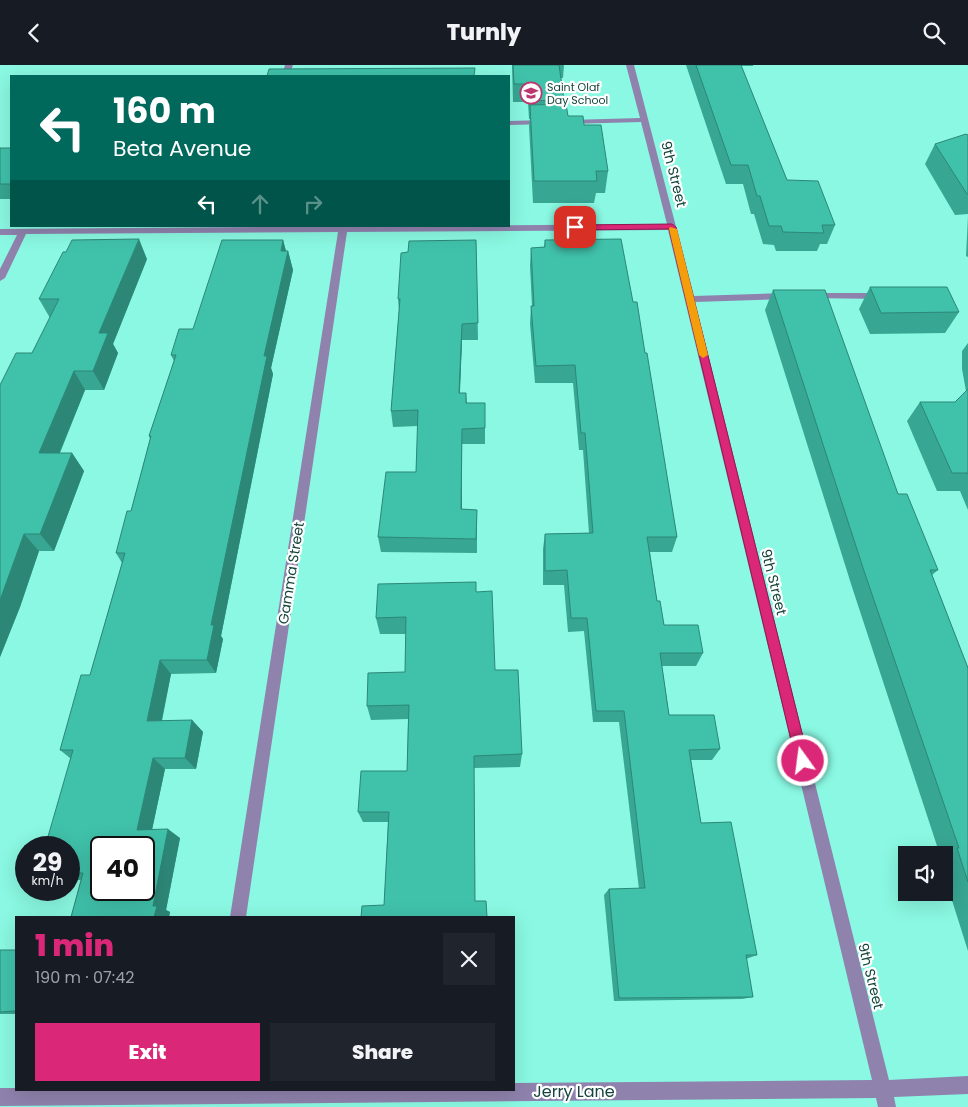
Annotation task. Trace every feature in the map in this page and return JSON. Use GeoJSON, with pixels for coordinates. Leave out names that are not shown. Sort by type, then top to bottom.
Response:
{"type":"FeatureCollection","features":[{"type":"Feature","properties":{"kind":"street","name":"9th Street"},"geometry":{"type":"LineString","coordinates":[[630,65],[690,299],[887,1107]]}},
{"type":"Feature","properties":{"kind":"street"},"geometry":{"type":"LineString","coordinates":[[510,123],[645,120]]}},
{"type":"Feature","properties":{"kind":"street"},"geometry":{"type":"LineString","coordinates":[[0,232],[672,227]]}},
{"type":"Feature","properties":{"kind":"street","name":"Gamma Street"},"geometry":{"type":"LineString","coordinates":[[238,916],[343,229]]}},
{"type":"Feature","properties":{"kind":"street"},"geometry":{"type":"LineString","coordinates":[[0,277],[23,232]]}},
{"type":"Feature","properties":{"kind":"street"},"geometry":{"type":"LineString","coordinates":[[690,299],[753,296],[889,296]]}},
{"type":"Feature","properties":{"kind":"street","name":"Jerry Lane"},"geometry":{"type":"LineString","coordinates":[[515,1091],[883,1089],[968,1085]]}},
{"type":"Feature","properties":{"kind":"street","name":"Jerry Lane"},"geometry":{"type":"LineString","coordinates":[[0,1097],[212,1092],[436,1091]]}},
{"type":"Feature","properties":{"kind":"building"},"geometry":{"type":"Polygon","coordinates":[[[513,65],[559,65],[564,100],[530,101],[529,84],[514,84],[513,65]]]}},
{"type":"Feature","properties":{"kind":"building"},"geometry":{"type":"Polygon","coordinates":[[[696,65],[741,65],[787,180],[818,181],[835,225],[822,225],[824,233],[783,232],[781,226],[769,226],[760,196],[757,196],[748,165],[731,165],[696,65]]]}},
{"type":"Feature","properties":{"kind":"building"},"geometry":{"type":"Polygon","coordinates":[[[475,68],[474,75],[267,75],[269,69],[475,68]]]}},
{"type":"Feature","properties":{"kind":"building"},"geometry":{"type":"Polygon","coordinates":[[[566,104],[568,116],[583,116],[584,125],[601,125],[608,171],[596,171],[597,181],[534,181],[530,105],[566,104]]]}},
{"type":"Feature","properties":{"kind":"building"},"geometry":{"type":"Polygon","coordinates":[[[968,135],[968,194],[935,144],[968,135]]]}},
{"type":"Feature","properties":{"kind":"building"},"geometry":{"type":"Polygon","coordinates":[[[0,148],[10,148],[10,184],[0,184],[0,148]]]}},
{"type":"Feature","properties":{"kind":"building"},"geometry":{"type":"Polygon","coordinates":[[[139,239],[99,333],[108,333],[93,371],[74,371],[39,453],[72,453],[40,534],[24,534],[0,600],[0,385],[16,353],[32,353],[59,299],[39,299],[63,252],[66,252],[72,240],[139,239]]]}},
{"type":"Feature","properties":{"kind":"building"},"geometry":{"type":"Polygon","coordinates":[[[621,239],[633,302],[637,302],[645,353],[647,353],[677,537],[647,537],[657,601],[660,601],[664,625],[698,625],[703,653],[660,653],[669,715],[714,715],[720,749],[689,750],[701,823],[731,822],[757,955],[746,955],[753,997],[619,998],[609,889],[645,888],[624,711],[596,711],[587,618],[571,618],[567,570],[545,571],[545,534],[593,533],[585,433],[581,433],[575,365],[536,366],[531,306],[534,306],[531,248],[545,247],[545,240],[621,239]]]}},
{"type":"Feature","properties":{"kind":"building"},"geometry":{"type":"Polygon","coordinates":[[[222,240],[283,240],[281,251],[288,251],[264,356],[267,356],[211,625],[214,625],[207,660],[160,660],[147,721],[192,720],[185,758],[153,758],[137,830],[168,829],[155,896],[155,836],[90,836],[90,901],[154,901],[153,906],[157,906],[154,916],[71,916],[75,901],[80,901],[80,884],[83,873],[80,873],[80,836],[48,836],[73,750],[60,750],[81,675],[90,675],[125,553],[116,553],[127,511],[131,511],[151,436],[149,436],[176,355],[171,355],[179,329],[193,329],[222,240]]]}},
{"type":"Feature","properties":{"kind":"building"},"geometry":{"type":"Polygon","coordinates":[[[476,240],[478,323],[462,324],[459,393],[466,393],[466,403],[485,403],[485,428],[462,429],[461,509],[477,510],[476,539],[378,537],[386,472],[416,472],[418,410],[391,411],[400,299],[398,299],[401,253],[408,252],[409,241],[476,240]]]}},
{"type":"Feature","properties":{"kind":"building"},"geometry":{"type":"Polygon","coordinates":[[[870,287],[947,287],[959,312],[881,313],[870,287]]]}},
{"type":"Feature","properties":{"kind":"building"},"geometry":{"type":"Polygon","coordinates":[[[773,290],[825,290],[898,494],[907,494],[938,570],[930,570],[968,668],[968,882],[957,848],[959,848],[864,571],[773,290]]]}},
{"type":"Feature","properties":{"kind":"building"},"geometry":{"type":"Polygon","coordinates":[[[968,389],[968,473],[952,473],[920,402],[955,402],[968,389]]]}},
{"type":"Feature","properties":{"kind":"building"},"geometry":{"type":"Polygon","coordinates":[[[476,582],[476,592],[492,591],[495,670],[518,670],[522,754],[474,756],[475,901],[486,901],[487,916],[361,916],[362,906],[384,905],[389,812],[358,812],[361,771],[407,771],[409,705],[367,706],[368,673],[405,672],[406,617],[376,618],[378,584],[476,582]]]}},
{"type":"Feature","properties":{"kind":"building"},"geometry":{"type":"Polygon","coordinates":[[[0,950],[15,950],[15,1011],[0,1012],[0,950]]]}},
{"type":"Feature","properties":{"kind":"slow traffic"},"geometry":{"type":"LineString","coordinates":[[673,229],[703,355]]}},
{"type":"Feature","properties":{"kind":"place","name":"Saint Olaf Day School"},"geometry":{"type":"Point","coordinates":[531,93]}},
{"type":"Feature","properties":{"kind":"route"},"geometry":{"type":"LineString","coordinates":[[575,227],[672,227],[803,761]]}}]}
